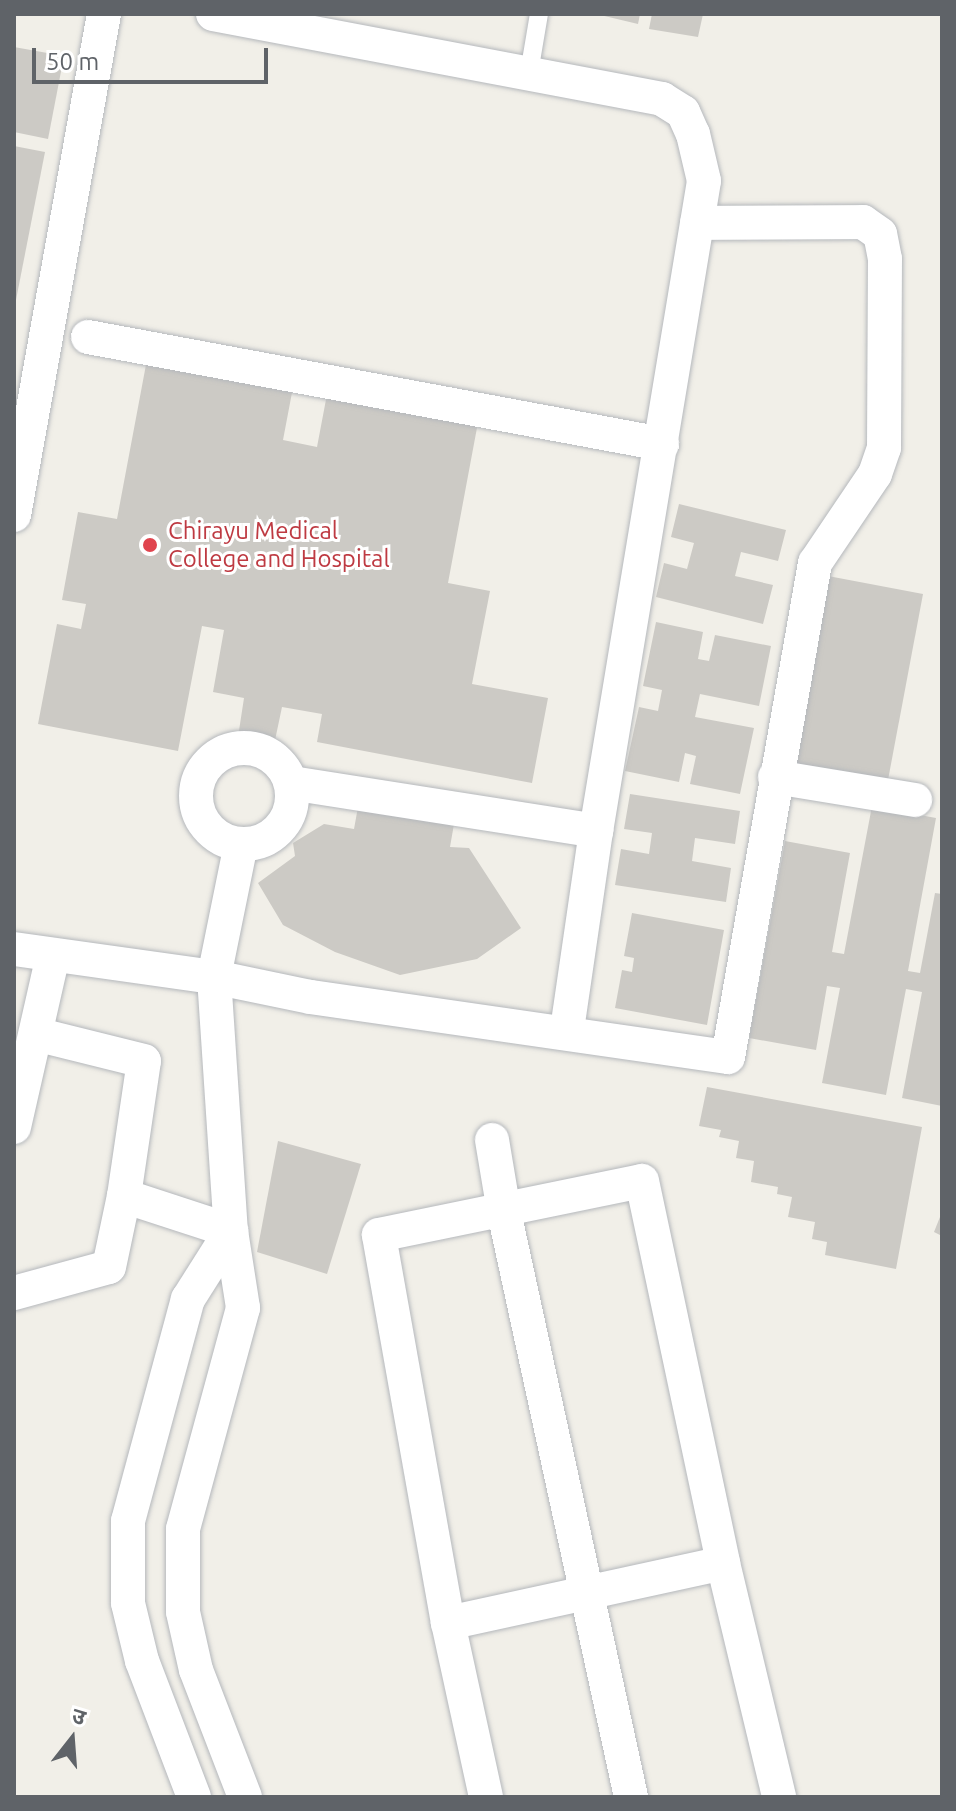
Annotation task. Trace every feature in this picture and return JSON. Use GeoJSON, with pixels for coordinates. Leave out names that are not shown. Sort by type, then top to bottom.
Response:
{"type":"FeatureCollection","features":[{"type":"Feature","properties":{"kind":"street"},"geometry":{"type":"LineString","coordinates":[[14,515],[104,14]]}},
{"type":"Feature","properties":{"kind":"street"},"geometry":{"type":"LineString","coordinates":[[213,14],[662,99],[683,112],[693,134],[704,181],[596,831],[567,1031]]}},
{"type":"Feature","properties":{"kind":"street"},"geometry":{"type":"LineString","coordinates":[[14,949],[214,977],[311,997],[567,1031],[728,1057],[815,563],[875,474],[884,448],[885,259],[880,234],[863,222],[697,223]]}},
{"type":"Feature","properties":{"kind":"street"},"geometry":{"type":"LineString","coordinates":[[88,337],[662,444]]}},
{"type":"Feature","properties":{"kind":"street"},"geometry":{"type":"LineString","coordinates":[[231,749],[261,751],[275,758],[291,783],[290,814],[271,837],[241,844],[213,833],[197,808],[195,793],[206,765],[231,749]]}},
{"type":"Feature","properties":{"kind":"street"},"geometry":{"type":"LineString","coordinates":[[775,777],[915,800]]}},
{"type":"Feature","properties":{"kind":"street"},"geometry":{"type":"LineString","coordinates":[[291,783],[596,831]]}},
{"type":"Feature","properties":{"kind":"street"},"geometry":{"type":"LineString","coordinates":[[241,844],[214,977],[231,1231],[243,1308],[183,1529],[183,1612],[196,1670],[245,1797]]}},
{"type":"Feature","properties":{"kind":"street"},"geometry":{"type":"LineString","coordinates":[[14,1127],[53,955]]}},
{"type":"Feature","properties":{"kind":"street"},"geometry":{"type":"LineString","coordinates":[[14,1293],[109,1267],[124,1196],[144,1061],[36,1034]]}},
{"type":"Feature","properties":{"kind":"street"},"geometry":{"type":"LineString","coordinates":[[492,1140],[504,1212],[585,1595],[631,1797]]}},
{"type":"Feature","properties":{"kind":"street"},"geometry":{"type":"LineString","coordinates":[[486,1797],[448,1623],[379,1235],[504,1212],[642,1181],[723,1563],[779,1797]]}},
{"type":"Feature","properties":{"kind":"street"},"geometry":{"type":"LineString","coordinates":[[124,1196],[231,1231]]}},
{"type":"Feature","properties":{"kind":"street"},"geometry":{"type":"LineString","coordinates":[[194,1797],[142,1661],[128,1603],[128,1521],[188,1299],[231,1231]]}},
{"type":"Feature","properties":{"kind":"street"},"geometry":{"type":"LineString","coordinates":[[448,1623],[723,1563]]}},
{"type":"Feature","properties":{"kind":"lane"},"geometry":{"type":"LineString","coordinates":[[529,73],[539,14]]}},
{"type":"Feature","properties":{"kind":"building"},"geometry":{"type":"Polygon","coordinates":[[[596,14],[640,14],[638,24],[596,14]]]}},
{"type":"Feature","properties":{"kind":"building"},"geometry":{"type":"Polygon","coordinates":[[[652,14],[703,14],[698,37],[649,29],[652,14]]]}},
{"type":"Feature","properties":{"kind":"building"},"geometry":{"type":"Polygon","coordinates":[[[14,47],[64,56],[48,139],[14,132],[14,47]]]}},
{"type":"Feature","properties":{"kind":"building"},"geometry":{"type":"Polygon","coordinates":[[[14,146],[45,152],[15,305],[14,305],[14,146]]]}},
{"type":"Feature","properties":{"kind":"building"},"geometry":{"type":"Polygon","coordinates":[[[148,354],[294,382],[283,440],[317,447],[328,389],[479,417],[448,583],[490,591],[472,684],[548,698],[532,783],[317,742],[322,714],[282,707],[274,745],[238,737],[244,698],[213,692],[224,630],[202,626],[178,751],[38,724],[57,624],[81,629],[86,604],[62,600],[78,512],[117,519],[148,354]]]}},
{"type":"Feature","properties":{"kind":"building"},"geometry":{"type":"Polygon","coordinates":[[[679,504],[786,530],[778,561],[741,552],[735,576],[773,585],[763,624],[656,597],[664,563],[687,569],[694,543],[671,537],[679,504]]]}},
{"type":"Feature","properties":{"kind":"building"},"geometry":{"type":"Polygon","coordinates":[[[828,576],[923,594],[888,780],[794,763],[828,576]]]}},
{"type":"Feature","properties":{"kind":"building"},"geometry":{"type":"Polygon","coordinates":[[[656,622],[703,632],[698,659],[709,661],[715,635],[771,646],[759,706],[700,694],[695,717],[754,728],[740,794],[690,784],[696,756],[685,753],[679,782],[625,771],[639,707],[658,711],[662,690],[643,686],[656,622]]]}},
{"type":"Feature","properties":{"kind":"building"},"geometry":{"type":"Polygon","coordinates":[[[630,794],[740,811],[735,844],[695,838],[692,861],[731,868],[726,902],[615,885],[621,849],[649,854],[652,833],[624,829],[630,794]]]}},
{"type":"Feature","properties":{"kind":"building"},"geometry":{"type":"Polygon","coordinates":[[[872,806],[936,818],[908,971],[920,973],[935,893],[942,894],[942,1106],[902,1098],[922,992],[906,989],[886,1095],[822,1083],[840,988],[827,986],[816,1050],[749,1038],[785,841],[850,853],[832,952],[844,954],[872,806]]]}},
{"type":"Feature","properties":{"kind":"building"},"geometry":{"type":"Polygon","coordinates":[[[358,807],[454,824],[450,847],[469,848],[521,928],[477,959],[400,975],[335,952],[283,925],[258,883],[295,856],[293,843],[324,824],[354,829],[358,807]]]}},
{"type":"Feature","properties":{"kind":"building"},"geometry":{"type":"Polygon","coordinates":[[[632,913],[724,930],[707,1025],[615,1008],[622,970],[632,972],[634,958],[624,956],[632,913]]]}},
{"type":"Feature","properties":{"kind":"building"},"geometry":{"type":"Polygon","coordinates":[[[707,1087],[922,1127],[896,1269],[825,1255],[827,1242],[812,1239],[815,1222],[788,1217],[792,1197],[777,1194],[778,1187],[751,1182],[754,1161],[736,1158],[739,1141],[719,1137],[721,1130],[699,1126],[707,1087]]]}},
{"type":"Feature","properties":{"kind":"building"},"geometry":{"type":"Polygon","coordinates":[[[278,1141],[361,1164],[327,1274],[257,1252],[278,1141]]]}},
{"type":"Feature","properties":{"kind":"building"},"geometry":{"type":"Polygon","coordinates":[[[942,1212],[942,1236],[934,1232],[942,1212]]]}},
{"type":"Feature","properties":{"kind":"place","name":"Chirayu Medical College and Hospital"},"geometry":{"type":"Point","coordinates":[150,545]}}]}
